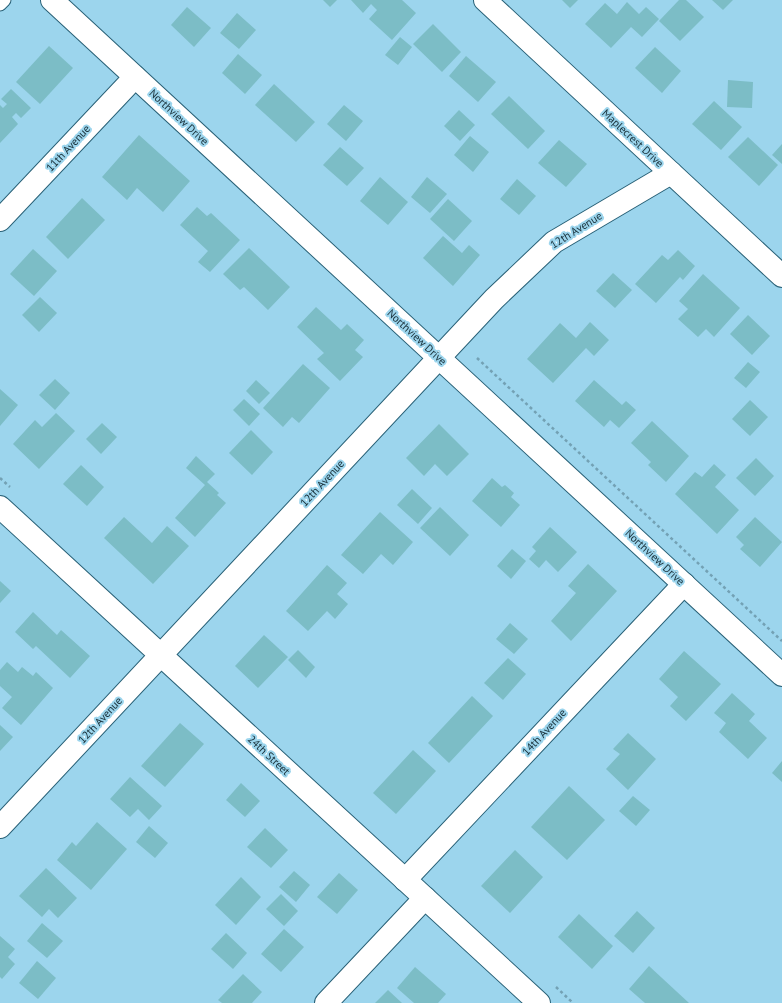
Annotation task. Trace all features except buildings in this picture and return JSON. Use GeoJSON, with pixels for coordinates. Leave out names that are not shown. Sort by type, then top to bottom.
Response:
{"type":"FeatureCollection","features":[{"type":"Feature","properties":{"kind":"street","name":"Northview Drive"},"geometry":{"type":"LineString","coordinates":[[52,0],[782,675]]}},
{"type":"Feature","properties":{"kind":"street","name":"Maplecrest Drive"},"geometry":{"type":"LineString","coordinates":[[485,0],[782,276]]}},
{"type":"Feature","properties":{"kind":"street","name":"11th Avenue"},"geometry":{"type":"LineString","coordinates":[[0,220],[135,77]]}},
{"type":"Feature","properties":{"kind":"street","name":"12th Avenue"},"geometry":{"type":"LineString","coordinates":[[0,827],[494,299],[554,242],[671,173]]}},
{"type":"Feature","properties":{"kind":"street","name":"24th Street"},"geometry":{"type":"LineString","coordinates":[[0,507],[539,1003]]}},
{"type":"Feature","properties":{"kind":"street","name":"14th Avenue"},"geometry":{"type":"LineString","coordinates":[[405,880],[684,584]]}},
{"type":"Feature","properties":{"kind":"street"},"geometry":{"type":"LineString","coordinates":[[326,1003],[425,898]]}},
{"type":"Feature","properties":{"kind":"lane"},"geometry":{"type":"LineString","coordinates":[[0,4],[4,0]]}},
{"type":"Feature","properties":{"kind":"path"},"geometry":{"type":"LineString","coordinates":[[477,358],[782,641]]}}]}
